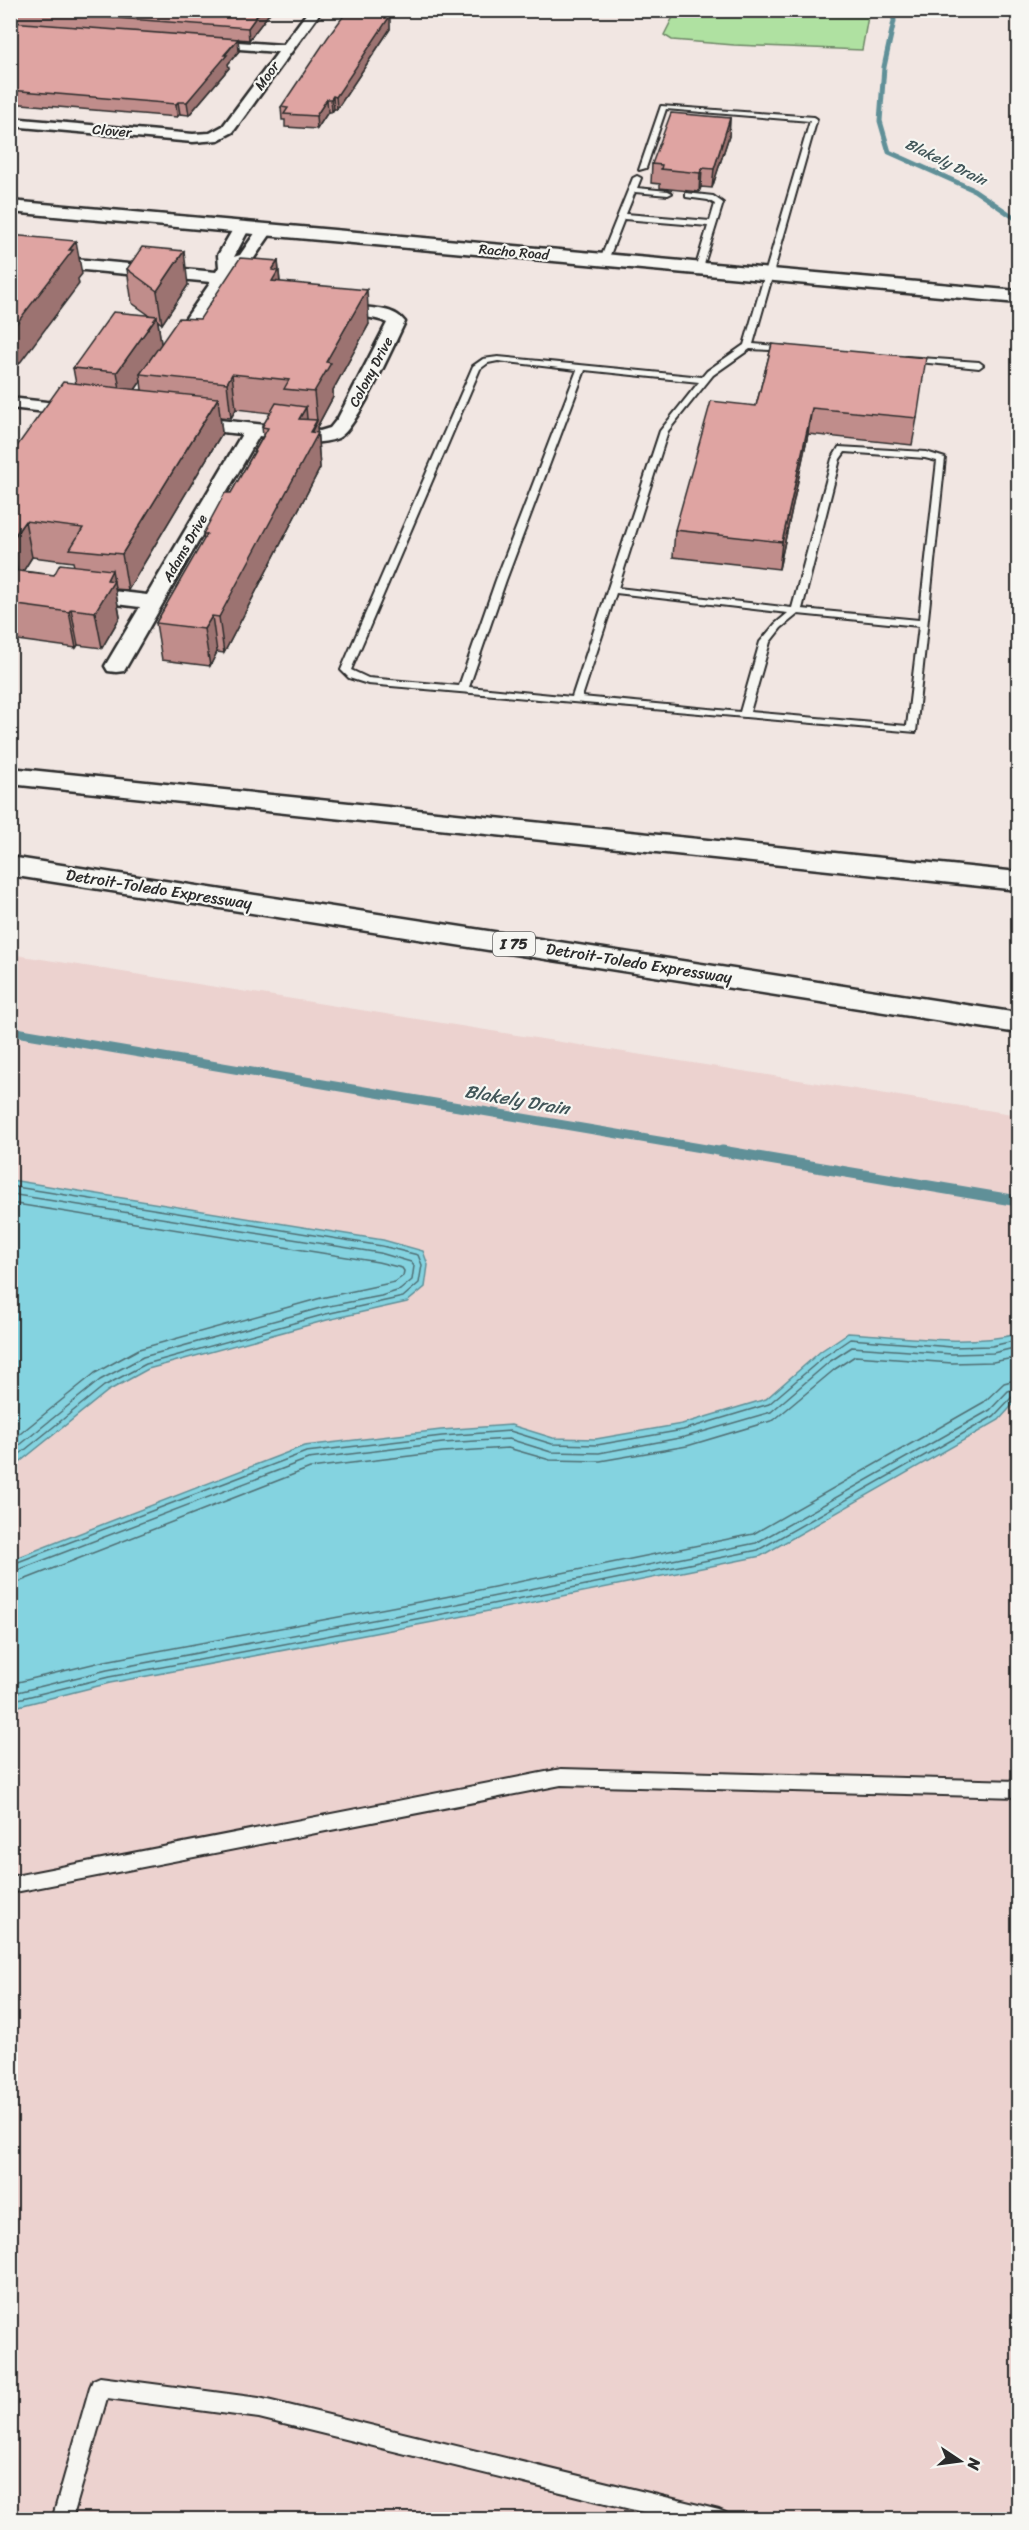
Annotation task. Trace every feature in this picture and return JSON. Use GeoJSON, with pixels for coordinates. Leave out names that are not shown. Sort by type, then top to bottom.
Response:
{"type":"FeatureCollection","features":[{"type":"Feature","properties":{"kind":"main road","name":"Racho Road"},"geometry":{"type":"LineString","coordinates":[[10,206],[1018,297]]}},
{"type":"Feature","properties":{"kind":"main road"},"geometry":{"type":"LineString","coordinates":[[10,776],[1018,881]]}},
{"type":"Feature","properties":{"kind":"main road","name":"Detroit-Toledo Expressway"},"geometry":{"type":"LineString","coordinates":[[10,866],[1018,1023]]}},
{"type":"Feature","properties":{"kind":"street","name":"Moor"},"geometry":{"type":"LineString","coordinates":[[213,137],[228,129],[316,10]]}},
{"type":"Feature","properties":{"kind":"street"},"geometry":{"type":"LineString","coordinates":[[186,41],[287,49]]}},
{"type":"Feature","properties":{"kind":"street","name":"Clover"},"geometry":{"type":"LineString","coordinates":[[10,122],[194,138],[213,137]]}},
{"type":"Feature","properties":{"kind":"street"},"geometry":{"type":"LineString","coordinates":[[224,272],[226,255],[242,227]]}},
{"type":"Feature","properties":{"kind":"street"},"geometry":{"type":"LineString","coordinates":[[162,367],[224,272],[246,258],[266,229]]}},
{"type":"Feature","properties":{"kind":"street"},"geometry":{"type":"LineString","coordinates":[[22,259],[224,272],[280,284]]}},
{"type":"Feature","properties":{"kind":"street","name":"Colony Drive"},"geometry":{"type":"LineString","coordinates":[[255,429],[330,436],[342,428],[395,326],[396,322],[393,318],[344,310],[319,293]]}},
{"type":"Feature","properties":{"kind":"street"},"geometry":{"type":"LineString","coordinates":[[10,403],[105,414]]}},
{"type":"Feature","properties":{"kind":"street"},"geometry":{"type":"LineString","coordinates":[[35,424],[47,407]]}},
{"type":"Feature","properties":{"kind":"street"},"geometry":{"type":"LineString","coordinates":[[163,420],[255,429]]}},
{"type":"Feature","properties":{"kind":"street","name":"Adams Drive"},"geometry":{"type":"LineString","coordinates":[[116,666],[255,429]]}},
{"type":"Feature","properties":{"kind":"street"},"geometry":{"type":"LineString","coordinates":[[10,585],[154,602]]}},
{"type":"Feature","properties":{"kind":"lane"},"geometry":{"type":"LineString","coordinates":[[576,700],[664,431],[705,380],[748,346],[814,119],[663,107],[642,168]]}},
{"type":"Feature","properties":{"kind":"lane"},"geometry":{"type":"LineString","coordinates":[[604,260],[637,178]]}},
{"type":"Feature","properties":{"kind":"lane"},"geometry":{"type":"LineString","coordinates":[[632,190],[668,193]]}},
{"type":"Feature","properties":{"kind":"lane"},"geometry":{"type":"LineString","coordinates":[[688,195],[710,198],[719,203],[699,269]]}},
{"type":"Feature","properties":{"kind":"lane"},"geometry":{"type":"LineString","coordinates":[[621,216],[713,224]]}},
{"type":"Feature","properties":{"kind":"lane"},"geometry":{"type":"LineString","coordinates":[[748,346],[794,350]]}},
{"type":"Feature","properties":{"kind":"lane"},"geometry":{"type":"LineString","coordinates":[[898,358],[979,365]]}},
{"type":"Feature","properties":{"kind":"lane"},"geometry":{"type":"LineString","coordinates":[[705,380],[498,359],[486,361],[476,368],[346,670],[349,674],[368,681],[463,689],[576,700],[744,715],[912,730],[942,460],[914,454],[842,449],[836,459],[796,611],[765,642],[744,715]]}},
{"type":"Feature","properties":{"kind":"lane"},"geometry":{"type":"LineString","coordinates":[[463,689],[501,580],[582,368]]}},
{"type":"Feature","properties":{"kind":"lane"},"geometry":{"type":"LineString","coordinates":[[612,590],[924,623]]}},
{"type":"Feature","properties":{"kind":"lane"},"geometry":{"type":"LineString","coordinates":[[10,1885],[561,1777],[1018,1789]]}},
{"type":"Feature","properties":{"kind":"lane"},"geometry":{"type":"LineString","coordinates":[[62,2520],[100,2387],[259,2408],[719,2520]]}},
{"type":"Feature","properties":{"kind":"shaded area"},"geometry":{"type":"Polygon","coordinates":[[[10,954],[1018,1115],[1018,2519],[11,2519],[10,954]]]}},
{"type":"Feature","properties":{"kind":"green space"},"geometry":{"type":"Polygon","coordinates":[[[676,10],[869,11],[862,50],[672,40],[664,35],[676,10]]]}},
{"type":"Feature","properties":{"kind":"water"},"geometry":{"type":"Polygon","coordinates":[[[11,1180],[383,1240],[423,1251],[428,1265],[425,1287],[407,1302],[327,1320],[148,1369],[108,1391],[11,1469],[11,1180]]]}},
{"type":"Feature","properties":{"kind":"water"},"geometry":{"type":"Polygon","coordinates":[[[848,1333],[955,1340],[997,1338],[1018,1334],[1018,1399],[999,1420],[761,1556],[449,1619],[110,1683],[11,1708],[11,1560],[304,1446],[441,1430],[511,1425],[553,1438],[596,1439],[682,1424],[766,1399],[821,1351],[848,1333]]]}},
{"type":"Feature","properties":{"kind":"building"},"geometry":{"type":"Polygon","coordinates":[[[11,10],[261,10],[248,28],[11,10]]]}},
{"type":"Feature","properties":{"kind":"building"},"geometry":{"type":"Polygon","coordinates":[[[348,10],[385,10],[381,16],[390,16],[336,97],[327,99],[316,116],[284,114],[288,108],[281,107],[348,10]]]}},
{"type":"Feature","properties":{"kind":"building"},"geometry":{"type":"Polygon","coordinates":[[[10,22],[238,39],[187,102],[176,104],[10,90],[10,22]]]}},
{"type":"Feature","properties":{"kind":"building"},"geometry":{"type":"Polygon","coordinates":[[[671,113],[730,118],[714,169],[702,168],[700,173],[661,169],[662,165],[652,164],[671,113]]]}},
{"type":"Feature","properties":{"kind":"building"},"geometry":{"type":"Polygon","coordinates":[[[10,235],[76,241],[69,250],[73,250],[10,332],[10,235]]]}},
{"type":"Feature","properties":{"kind":"building"},"geometry":{"type":"Polygon","coordinates":[[[142,247],[184,251],[157,291],[127,269],[142,247]]]}},
{"type":"Feature","properties":{"kind":"building"},"geometry":{"type":"Polygon","coordinates":[[[240,258],[278,261],[272,270],[278,271],[272,281],[367,290],[326,362],[331,363],[314,392],[284,389],[289,380],[232,374],[227,383],[140,374],[179,318],[200,319],[240,258]]]}},
{"type":"Feature","properties":{"kind":"building"},"geometry":{"type":"Polygon","coordinates":[[[113,312],[157,316],[117,372],[73,368],[113,312]]]}},
{"type":"Feature","properties":{"kind":"building"},"geometry":{"type":"Polygon","coordinates":[[[772,344],[926,358],[917,418],[812,408],[782,542],[675,530],[711,401],[756,406],[772,344]]]}},
{"type":"Feature","properties":{"kind":"building"},"geometry":{"type":"Polygon","coordinates":[[[63,382],[218,398],[122,554],[70,549],[83,528],[25,521],[10,542],[10,456],[63,382]]]}},
{"type":"Feature","properties":{"kind":"building"},"geometry":{"type":"Polygon","coordinates":[[[276,403],[306,407],[299,419],[317,420],[310,432],[318,433],[219,617],[212,616],[204,629],[156,623],[207,534],[203,534],[225,493],[231,493],[268,428],[262,427],[276,403]]]}},
{"type":"Feature","properties":{"kind":"building"},"geometry":{"type":"Polygon","coordinates":[[[60,564],[112,570],[107,580],[114,581],[95,612],[71,609],[69,612],[10,604],[10,570],[54,575],[60,564]]]}},
{"type":"Feature","properties":{"kind":"waterway","name":"Blakely Drain"},"geometry":{"type":"LineString","coordinates":[[893,10],[894,21],[884,67],[880,121],[889,152],[974,190],[1018,220]]}},
{"type":"Feature","properties":{"kind":"waterway","name":"Blakely Drain"},"geometry":{"type":"LineString","coordinates":[[10,1031],[730,1153]]}},
{"type":"Feature","properties":{"kind":"waterway","name":"Blakely Drain"},"geometry":{"type":"LineString","coordinates":[[722,1151],[1018,1201]]}}]}
